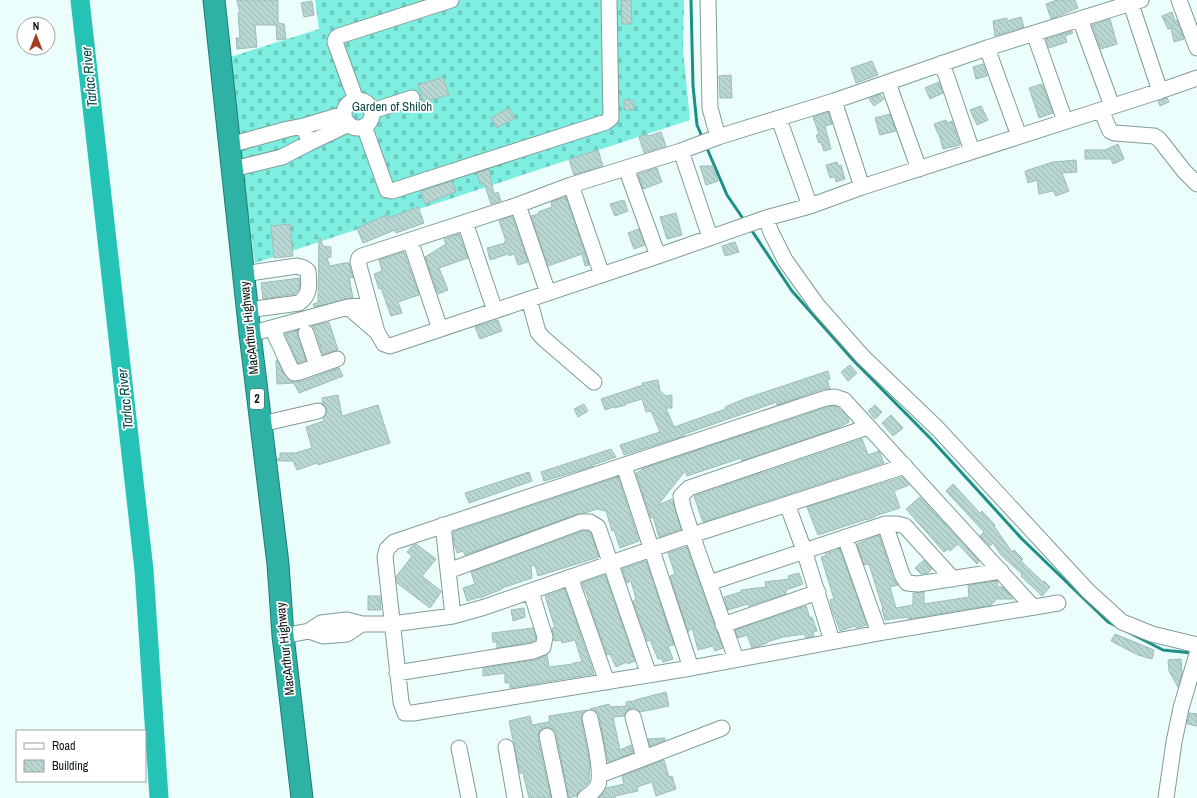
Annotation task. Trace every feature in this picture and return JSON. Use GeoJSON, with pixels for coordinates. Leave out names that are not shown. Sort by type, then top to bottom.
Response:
{"type":"FeatureCollection","features":[{"type":"Feature","properties":{"kind":"highway","name":"MacArthur Highway"},"geometry":{"type":"LineString","coordinates":[[214,0],[247,310],[278,564],[283,636],[302,798]]}},
{"type":"Feature","properties":{"kind":"street"},"geometry":{"type":"LineString","coordinates":[[356,100],[335,42],[336,38],[451,0]]}},
{"type":"Feature","properties":{"kind":"street"},"geometry":{"type":"LineString","coordinates":[[364,126],[387,190],[392,191],[606,122],[611,118],[609,0]]}},
{"type":"Feature","properties":{"kind":"street"},"geometry":{"type":"LineString","coordinates":[[708,0],[710,102],[718,137]]}},
{"type":"Feature","properties":{"kind":"street"},"geometry":{"type":"LineString","coordinates":[[1179,0],[1197,48]]}},
{"type":"Feature","properties":{"kind":"street"},"geometry":{"type":"LineString","coordinates":[[1160,91],[1136,2],[987,48],[834,101],[572,185],[518,205],[362,256],[359,258],[358,262],[377,332],[384,344],[390,346],[766,218],[810,206],[862,187],[1065,121],[1160,91],[1197,79]]}},
{"type":"Feature","properties":{"kind":"street"},"geometry":{"type":"LineString","coordinates":[[1080,19],[1106,108],[1110,131],[1115,133],[1154,136],[1159,139],[1184,171],[1197,184]]}},
{"type":"Feature","properties":{"kind":"street"},"geometry":{"type":"LineString","coordinates":[[1034,33],[1065,121]]}},
{"type":"Feature","properties":{"kind":"street"},"geometry":{"type":"LineString","coordinates":[[987,48],[1019,136]]}},
{"type":"Feature","properties":{"kind":"street"},"geometry":{"type":"LineString","coordinates":[[942,63],[972,151]]}},
{"type":"Feature","properties":{"kind":"street"},"geometry":{"type":"LineString","coordinates":[[888,83],[919,169]]}},
{"type":"Feature","properties":{"kind":"street"},"geometry":{"type":"LineString","coordinates":[[372,111],[412,98]]}},
{"type":"Feature","properties":{"kind":"street"},"geometry":{"type":"LineString","coordinates":[[356,100],[364,101],[372,111],[370,120],[364,126],[356,127],[346,119],[344,110],[349,103],[356,100]]}},
{"type":"Feature","properties":{"kind":"street"},"geometry":{"type":"LineString","coordinates":[[834,101],[862,187]]}},
{"type":"Feature","properties":{"kind":"street"},"geometry":{"type":"LineString","coordinates":[[230,145],[288,128],[346,119]]}},
{"type":"Feature","properties":{"kind":"street"},"geometry":{"type":"LineString","coordinates":[[233,169],[282,157],[310,143],[346,119]]}},
{"type":"Feature","properties":{"kind":"street"},"geometry":{"type":"LineString","coordinates":[[779,119],[810,206]]}},
{"type":"Feature","properties":{"kind":"street"},"geometry":{"type":"LineString","coordinates":[[304,126],[310,143]]}},
{"type":"Feature","properties":{"kind":"street"},"geometry":{"type":"LineString","coordinates":[[277,132],[282,157]]}},
{"type":"Feature","properties":{"kind":"street"},"geometry":{"type":"LineString","coordinates":[[682,150],[710,237]]}},
{"type":"Feature","properties":{"kind":"street"},"geometry":{"type":"LineString","coordinates":[[626,168],[658,256]]}},
{"type":"Feature","properties":{"kind":"street"},"geometry":{"type":"LineString","coordinates":[[572,185],[602,275]]}},
{"type":"Feature","properties":{"kind":"street"},"geometry":{"type":"LineString","coordinates":[[518,205],[548,293]]}},
{"type":"Feature","properties":{"kind":"street"},"geometry":{"type":"LineString","coordinates":[[766,218],[771,232],[785,260],[817,305],[863,357],[938,430],[1088,591],[1122,622],[1152,634],[1197,645]]}},
{"type":"Feature","properties":{"kind":"street"},"geometry":{"type":"LineString","coordinates":[[465,222],[495,310]]}},
{"type":"Feature","properties":{"kind":"street"},"geometry":{"type":"LineString","coordinates":[[410,240],[440,329]]}},
{"type":"Feature","properties":{"kind":"street"},"geometry":{"type":"LineString","coordinates":[[244,274],[297,266],[308,271],[309,289],[305,299],[299,302],[247,310]]}},
{"type":"Feature","properties":{"kind":"street"},"geometry":{"type":"LineString","coordinates":[[529,299],[538,332],[594,382]]}},
{"type":"Feature","properties":{"kind":"street"},"geometry":{"type":"LineString","coordinates":[[250,334],[348,307],[370,305]]}},
{"type":"Feature","properties":{"kind":"street"},"geometry":{"type":"LineString","coordinates":[[348,307],[377,332]]}},
{"type":"Feature","properties":{"kind":"street"},"geometry":{"type":"LineString","coordinates":[[272,328],[290,369],[294,373],[337,359]]}},
{"type":"Feature","properties":{"kind":"street"},"geometry":{"type":"LineString","coordinates":[[306,333],[317,366]]}},
{"type":"Feature","properties":{"kind":"street"},"geometry":{"type":"LineString","coordinates":[[1033,606],[844,400],[835,397],[826,398],[394,542],[387,549],[385,557],[400,702],[405,713],[413,713],[691,668],[832,641],[1058,603]]}},
{"type":"Feature","properties":{"kind":"street"},"geometry":{"type":"LineString","coordinates":[[260,424],[318,411]]}},
{"type":"Feature","properties":{"kind":"street"},"geometry":{"type":"LineString","coordinates":[[736,659],[692,535],[681,496],[688,488],[868,427]]}},
{"type":"Feature","properties":{"kind":"street"},"geometry":{"type":"LineString","coordinates":[[624,466],[691,668]]}},
{"type":"Feature","properties":{"kind":"street"},"geometry":{"type":"LineString","coordinates":[[283,636],[309,631],[321,623],[334,621],[347,620],[362,624],[392,624],[453,616],[531,592],[692,535],[905,466]]}},
{"type":"Feature","properties":{"kind":"street"},"geometry":{"type":"LineString","coordinates":[[787,504],[818,592],[832,641]]}},
{"type":"Feature","properties":{"kind":"street"},"geometry":{"type":"LineString","coordinates":[[448,571],[581,522],[590,522],[598,527],[649,675]]}},
{"type":"Feature","properties":{"kind":"street"},"geometry":{"type":"LineString","coordinates":[[884,524],[902,574],[907,582],[918,584],[1001,571]]}},
{"type":"Feature","properties":{"kind":"street"},"geometry":{"type":"LineString","coordinates":[[708,582],[884,524],[897,524],[904,526],[953,579]]}},
{"type":"Feature","properties":{"kind":"street"},"geometry":{"type":"LineString","coordinates":[[443,525],[453,616]]}},
{"type":"Feature","properties":{"kind":"street"},"geometry":{"type":"LineString","coordinates":[[845,537],[879,633]]}},
{"type":"Feature","properties":{"kind":"street"},"geometry":{"type":"LineString","coordinates":[[570,577],[607,682]]}},
{"type":"Feature","properties":{"kind":"street"},"geometry":{"type":"LineString","coordinates":[[397,673],[533,651],[543,647],[545,637],[531,592]]}},
{"type":"Feature","properties":{"kind":"street"},"geometry":{"type":"LineString","coordinates":[[723,625],[818,592]]}},
{"type":"Feature","properties":{"kind":"street"},"geometry":{"type":"LineString","coordinates":[[1166,798],[1176,728],[1197,654]]}},
{"type":"Feature","properties":{"kind":"street"},"geometry":{"type":"LineString","coordinates":[[633,717],[644,758]]}},
{"type":"Feature","properties":{"kind":"street"},"geometry":{"type":"LineString","coordinates":[[585,798],[594,792],[598,785],[600,774],[590,718]]}},
{"type":"Feature","properties":{"kind":"street"},"geometry":{"type":"LineString","coordinates":[[600,774],[722,728]]}},
{"type":"Feature","properties":{"kind":"street"},"geometry":{"type":"LineString","coordinates":[[547,736],[560,798]]}},
{"type":"Feature","properties":{"kind":"street"},"geometry":{"type":"LineString","coordinates":[[506,747],[515,798]]}},
{"type":"Feature","properties":{"kind":"street"},"geometry":{"type":"LineString","coordinates":[[459,748],[469,798]]}},
{"type":"Feature","properties":{"kind":"green space","name":"Garden of Shiloh"},"geometry":{"type":"Polygon","coordinates":[[[315,0],[684,0],[683,50],[690,120],[255,263],[227,58],[319,29],[315,0]]]}},
{"type":"Feature","properties":{"kind":"building"},"geometry":{"type":"Polygon","coordinates":[[[237,0],[278,0],[278,23],[284,24],[286,39],[277,40],[276,25],[255,25],[257,47],[237,49],[236,38],[240,38],[238,13],[240,13],[237,0]]]}},
{"type":"Feature","properties":{"kind":"building"},"geometry":{"type":"Polygon","coordinates":[[[621,0],[631,0],[632,24],[622,24],[621,0]]]}},
{"type":"Feature","properties":{"kind":"building"},"geometry":{"type":"Polygon","coordinates":[[[1057,0],[1075,0],[1078,8],[1051,19],[1046,4],[1057,0]]]}},
{"type":"Feature","properties":{"kind":"building"},"geometry":{"type":"Polygon","coordinates":[[[312,1],[314,15],[304,17],[301,3],[312,1]]]}},
{"type":"Feature","properties":{"kind":"building"},"geometry":{"type":"Polygon","coordinates":[[[1172,12],[1175,21],[1177,20],[1184,39],[1174,42],[1171,28],[1168,29],[1162,16],[1172,12]]]}},
{"type":"Feature","properties":{"kind":"building"},"geometry":{"type":"Polygon","coordinates":[[[1021,17],[1024,27],[995,36],[993,21],[1007,18],[1007,21],[1021,17]]]}},
{"type":"Feature","properties":{"kind":"building"},"geometry":{"type":"Polygon","coordinates":[[[1110,19],[1117,44],[1101,49],[1092,25],[1110,19]]]}},
{"type":"Feature","properties":{"kind":"building"},"geometry":{"type":"Polygon","coordinates":[[[1072,31],[1073,33],[1065,36],[1067,42],[1049,48],[1046,39],[1072,31]]]}},
{"type":"Feature","properties":{"kind":"building"},"geometry":{"type":"Polygon","coordinates":[[[872,61],[878,75],[856,83],[851,68],[872,61]]]}},
{"type":"Feature","properties":{"kind":"building"},"geometry":{"type":"Polygon","coordinates":[[[983,64],[987,76],[976,79],[973,67],[983,64]]]}},
{"type":"Feature","properties":{"kind":"building"},"geometry":{"type":"Polygon","coordinates":[[[731,75],[732,98],[720,98],[719,76],[731,75]]]}},
{"type":"Feature","properties":{"kind":"building"},"geometry":{"type":"Polygon","coordinates":[[[443,77],[449,95],[424,102],[418,85],[443,77]]]}},
{"type":"Feature","properties":{"kind":"building"},"geometry":{"type":"Polygon","coordinates":[[[939,82],[943,93],[930,99],[925,88],[939,82]]]}},
{"type":"Feature","properties":{"kind":"building"},"geometry":{"type":"Polygon","coordinates":[[[1042,84],[1053,113],[1039,118],[1029,88],[1042,84]]]}},
{"type":"Feature","properties":{"kind":"building"},"geometry":{"type":"Polygon","coordinates":[[[880,94],[884,99],[874,106],[869,99],[880,94]]]}},
{"type":"Feature","properties":{"kind":"building"},"geometry":{"type":"Polygon","coordinates":[[[1167,98],[1169,102],[1160,106],[1158,101],[1167,98]]]}},
{"type":"Feature","properties":{"kind":"building"},"geometry":{"type":"Polygon","coordinates":[[[624,100],[634,100],[634,110],[624,110],[624,100]]]}},
{"type":"Feature","properties":{"kind":"building"},"geometry":{"type":"Polygon","coordinates":[[[981,106],[988,120],[977,125],[970,110],[981,106]]]}},
{"type":"Feature","properties":{"kind":"building"},"geometry":{"type":"Polygon","coordinates":[[[509,108],[515,118],[497,128],[491,118],[509,108]]]}},
{"type":"Feature","properties":{"kind":"building"},"geometry":{"type":"Polygon","coordinates":[[[828,112],[832,124],[825,126],[831,149],[824,151],[821,142],[819,143],[816,135],[819,134],[813,117],[828,112]]]}},
{"type":"Feature","properties":{"kind":"building"},"geometry":{"type":"Polygon","coordinates":[[[890,114],[896,131],[880,135],[875,118],[890,114]]]}},
{"type":"Feature","properties":{"kind":"building"},"geometry":{"type":"Polygon","coordinates":[[[946,120],[947,123],[952,121],[960,145],[943,149],[939,134],[934,124],[946,120]]]}},
{"type":"Feature","properties":{"kind":"building"},"geometry":{"type":"Polygon","coordinates":[[[661,132],[666,146],[644,153],[639,137],[661,132]]]}},
{"type":"Feature","properties":{"kind":"building"},"geometry":{"type":"Polygon","coordinates":[[[1118,144],[1124,159],[1113,164],[1111,159],[1085,159],[1085,150],[1105,150],[1118,144]]]}},
{"type":"Feature","properties":{"kind":"building"},"geometry":{"type":"Polygon","coordinates":[[[598,150],[603,166],[574,175],[569,159],[598,150]]]}},
{"type":"Feature","properties":{"kind":"building"},"geometry":{"type":"Polygon","coordinates":[[[1076,160],[1077,172],[1062,173],[1069,191],[1056,196],[1053,191],[1039,194],[1037,180],[1028,183],[1025,171],[1053,162],[1076,160]]]}},
{"type":"Feature","properties":{"kind":"building"},"geometry":{"type":"Polygon","coordinates":[[[837,162],[838,166],[841,165],[845,179],[836,182],[835,177],[830,178],[826,165],[837,162]]]}},
{"type":"Feature","properties":{"kind":"building"},"geometry":{"type":"Polygon","coordinates":[[[700,166],[713,166],[718,181],[706,185],[700,166]]]}},
{"type":"Feature","properties":{"kind":"building"},"geometry":{"type":"Polygon","coordinates":[[[657,168],[662,182],[643,189],[638,174],[657,168]]]}},
{"type":"Feature","properties":{"kind":"building"},"geometry":{"type":"Polygon","coordinates":[[[489,169],[494,194],[498,192],[501,201],[491,204],[484,183],[480,184],[477,173],[489,169]]]}},
{"type":"Feature","properties":{"kind":"building"},"geometry":{"type":"Polygon","coordinates":[[[452,181],[456,192],[425,204],[421,191],[452,181]]]}},
{"type":"Feature","properties":{"kind":"building"},"geometry":{"type":"Polygon","coordinates":[[[566,197],[589,265],[585,266],[582,254],[548,266],[531,216],[539,214],[538,212],[552,207],[551,202],[566,197]]]}},
{"type":"Feature","properties":{"kind":"building"},"geometry":{"type":"Polygon","coordinates":[[[624,200],[628,211],[615,216],[610,204],[624,200]]]}},
{"type":"Feature","properties":{"kind":"building"},"geometry":{"type":"Polygon","coordinates":[[[418,207],[424,223],[396,233],[395,230],[363,243],[357,228],[386,215],[388,218],[418,207]]]}},
{"type":"Feature","properties":{"kind":"building"},"geometry":{"type":"Polygon","coordinates":[[[676,213],[682,235],[667,239],[660,217],[676,213]]]}},
{"type":"Feature","properties":{"kind":"building"},"geometry":{"type":"Polygon","coordinates":[[[512,216],[528,262],[518,265],[514,254],[509,256],[508,254],[490,260],[487,248],[505,243],[504,242],[506,241],[499,221],[512,216]]]}},
{"type":"Feature","properties":{"kind":"building"},"geometry":{"type":"Polygon","coordinates":[[[290,224],[293,256],[274,258],[271,226],[290,224]]]}},
{"type":"Feature","properties":{"kind":"building"},"geometry":{"type":"Polygon","coordinates":[[[639,229],[645,245],[634,249],[628,233],[639,229]]]}},
{"type":"Feature","properties":{"kind":"building"},"geometry":{"type":"Polygon","coordinates":[[[459,234],[468,258],[439,268],[448,290],[438,294],[425,257],[446,244],[444,239],[459,234]]]}},
{"type":"Feature","properties":{"kind":"building"},"geometry":{"type":"Polygon","coordinates":[[[320,237],[323,246],[331,247],[331,257],[327,258],[330,266],[349,263],[353,278],[349,277],[353,298],[314,307],[313,304],[318,303],[320,237]]]}},
{"type":"Feature","properties":{"kind":"building"},"geometry":{"type":"Polygon","coordinates":[[[735,242],[739,252],[725,256],[722,246],[735,242]]]}},
{"type":"Feature","properties":{"kind":"building"},"geometry":{"type":"Polygon","coordinates":[[[404,252],[419,295],[398,302],[402,313],[391,316],[381,288],[379,289],[374,274],[382,271],[379,260],[404,252]]]}},
{"type":"Feature","properties":{"kind":"building"},"geometry":{"type":"Polygon","coordinates":[[[300,278],[299,289],[295,294],[263,299],[261,283],[300,278]]]}},
{"type":"Feature","properties":{"kind":"building"},"geometry":{"type":"Polygon","coordinates":[[[498,320],[502,331],[480,339],[475,327],[498,320]]]}},
{"type":"Feature","properties":{"kind":"building"},"geometry":{"type":"Polygon","coordinates":[[[329,322],[338,350],[323,354],[315,330],[312,326],[329,322]]]}},
{"type":"Feature","properties":{"kind":"building"},"geometry":{"type":"Polygon","coordinates":[[[298,330],[297,336],[306,360],[298,363],[285,334],[298,330]]]}},
{"type":"Feature","properties":{"kind":"building"},"geometry":{"type":"Polygon","coordinates":[[[276,360],[284,374],[291,381],[303,381],[339,368],[343,376],[299,393],[294,383],[277,384],[276,360]]]}},
{"type":"Feature","properties":{"kind":"building"},"geometry":{"type":"Polygon","coordinates":[[[850,365],[857,373],[848,381],[841,372],[850,365]]]}},
{"type":"Feature","properties":{"kind":"building"},"geometry":{"type":"Polygon","coordinates":[[[828,371],[830,379],[827,380],[830,389],[823,389],[777,405],[776,402],[685,434],[684,436],[624,455],[620,445],[660,432],[651,411],[646,412],[642,399],[605,410],[601,399],[643,385],[642,383],[658,380],[660,391],[666,396],[672,395],[672,408],[666,408],[674,427],[726,409],[725,407],[744,399],[828,371]]]}},
{"type":"Feature","properties":{"kind":"building"},"geometry":{"type":"Polygon","coordinates":[[[338,395],[342,416],[378,405],[390,443],[297,470],[293,461],[278,461],[277,459],[280,458],[280,453],[295,453],[312,448],[306,427],[324,421],[323,418],[327,409],[323,404],[322,398],[338,395]]]}},
{"type":"Feature","properties":{"kind":"building"},"geometry":{"type":"Polygon","coordinates":[[[584,404],[588,411],[578,417],[574,409],[584,404]]]}},
{"type":"Feature","properties":{"kind":"building"},"geometry":{"type":"Polygon","coordinates":[[[875,405],[882,412],[875,419],[868,411],[875,405]]]}},
{"type":"Feature","properties":{"kind":"building"},"geometry":{"type":"Polygon","coordinates":[[[834,406],[842,411],[848,418],[849,422],[838,428],[742,461],[741,458],[687,476],[685,471],[658,505],[672,499],[681,529],[659,537],[636,473],[642,469],[834,406]]]}},
{"type":"Feature","properties":{"kind":"building"},"geometry":{"type":"Polygon","coordinates":[[[891,415],[903,428],[893,436],[882,423],[891,415]]]}},
{"type":"Feature","properties":{"kind":"building"},"geometry":{"type":"Polygon","coordinates":[[[862,439],[868,455],[879,451],[884,463],[703,522],[694,496],[862,439]]]}},
{"type":"Feature","properties":{"kind":"building"},"geometry":{"type":"Polygon","coordinates":[[[611,449],[616,457],[593,465],[594,466],[544,481],[541,472],[611,449]]]}},
{"type":"Feature","properties":{"kind":"building"},"geometry":{"type":"Polygon","coordinates":[[[529,472],[532,481],[469,503],[465,493],[529,472]]]}},
{"type":"Feature","properties":{"kind":"building"},"geometry":{"type":"Polygon","coordinates":[[[618,477],[639,541],[620,548],[614,530],[612,531],[606,511],[597,509],[578,514],[465,555],[463,551],[457,553],[453,532],[618,477]]]}},
{"type":"Feature","properties":{"kind":"building"},"geometry":{"type":"Polygon","coordinates":[[[902,477],[909,485],[894,491],[900,508],[818,535],[807,507],[902,477]]]}},
{"type":"Feature","properties":{"kind":"building"},"geometry":{"type":"Polygon","coordinates":[[[953,484],[980,513],[982,511],[995,525],[994,526],[1012,552],[1014,550],[1023,559],[1021,561],[1050,587],[1042,596],[1021,576],[1022,574],[1001,555],[993,543],[990,546],[980,536],[984,532],[946,491],[953,484]]]}},
{"type":"Feature","properties":{"kind":"building"},"geometry":{"type":"Polygon","coordinates":[[[920,497],[979,561],[977,564],[958,544],[950,551],[948,549],[944,552],[906,509],[920,497]]]}},
{"type":"Feature","properties":{"kind":"building"},"geometry":{"type":"Polygon","coordinates":[[[583,531],[591,533],[599,557],[538,576],[535,565],[531,566],[532,578],[502,588],[480,598],[467,601],[463,588],[475,584],[471,572],[583,531]]]}},
{"type":"Feature","properties":{"kind":"building"},"geometry":{"type":"Polygon","coordinates":[[[879,535],[893,578],[898,585],[890,587],[896,608],[913,605],[913,593],[924,592],[924,604],[969,597],[968,585],[997,581],[998,587],[1003,587],[1013,599],[995,599],[995,602],[992,602],[992,605],[908,619],[908,617],[885,620],[869,564],[864,565],[857,544],[879,535]]]}},
{"type":"Feature","properties":{"kind":"building"},"geometry":{"type":"Polygon","coordinates":[[[416,544],[436,559],[422,576],[441,591],[430,608],[397,583],[396,577],[412,556],[407,552],[416,544]]]}},
{"type":"Feature","properties":{"kind":"building"},"geometry":{"type":"Polygon","coordinates":[[[687,547],[723,648],[715,651],[713,646],[698,650],[692,628],[688,632],[670,576],[675,574],[668,553],[687,547]]]}},
{"type":"Feature","properties":{"kind":"building"},"geometry":{"type":"Polygon","coordinates":[[[840,549],[867,625],[856,628],[855,626],[840,631],[832,609],[830,600],[834,599],[821,557],[826,556],[825,554],[840,549]]]}},
{"type":"Feature","properties":{"kind":"building"},"geometry":{"type":"Polygon","coordinates":[[[924,560],[932,569],[928,573],[921,574],[915,568],[924,560]]]}},
{"type":"Feature","properties":{"kind":"building"},"geometry":{"type":"Polygon","coordinates":[[[646,561],[674,645],[668,646],[673,659],[663,662],[661,658],[658,659],[650,640],[647,641],[633,601],[636,599],[631,581],[627,583],[622,569],[646,561]]]}},
{"type":"Feature","properties":{"kind":"building"},"geometry":{"type":"Polygon","coordinates":[[[799,573],[803,584],[786,590],[786,594],[749,606],[748,604],[728,610],[724,597],[741,592],[741,590],[766,587],[765,582],[789,579],[788,576],[799,573]]]}},
{"type":"Feature","properties":{"kind":"building"},"geometry":{"type":"Polygon","coordinates":[[[605,575],[635,661],[628,664],[627,662],[616,667],[610,654],[607,655],[582,583],[605,575]]]}},
{"type":"Feature","properties":{"kind":"building"},"geometry":{"type":"Polygon","coordinates":[[[565,589],[594,674],[510,688],[510,683],[505,683],[505,673],[483,676],[483,668],[535,660],[547,655],[549,667],[582,662],[575,640],[562,643],[561,640],[554,641],[552,628],[555,628],[545,596],[565,589]]]}},
{"type":"Feature","properties":{"kind":"building"},"geometry":{"type":"Polygon","coordinates":[[[368,596],[380,596],[381,610],[368,610],[368,596]]]}},
{"type":"Feature","properties":{"kind":"building"},"geometry":{"type":"Polygon","coordinates":[[[806,606],[817,631],[813,632],[814,636],[806,638],[804,634],[783,637],[752,648],[747,635],[738,638],[735,630],[806,606]]]}},
{"type":"Feature","properties":{"kind":"building"},"geometry":{"type":"Polygon","coordinates":[[[524,608],[525,617],[513,621],[511,610],[524,608]]]}},
{"type":"Feature","properties":{"kind":"building"},"geometry":{"type":"Polygon","coordinates":[[[533,628],[536,637],[535,640],[531,642],[497,648],[497,642],[493,642],[492,633],[533,628]]]}},
{"type":"Feature","properties":{"kind":"building"},"geometry":{"type":"Polygon","coordinates":[[[1115,634],[1154,650],[1152,659],[1138,655],[1111,641],[1115,634]]]}},
{"type":"Feature","properties":{"kind":"building"},"geometry":{"type":"Polygon","coordinates":[[[1181,659],[1182,673],[1178,687],[1169,671],[1168,660],[1181,659]]]}},
{"type":"Feature","properties":{"kind":"building"},"geometry":{"type":"Polygon","coordinates":[[[666,692],[669,706],[640,712],[636,708],[631,708],[626,711],[624,716],[613,717],[620,750],[631,745],[633,753],[608,762],[599,716],[596,712],[590,709],[609,704],[610,707],[626,706],[626,702],[635,701],[666,692]]]}},
{"type":"Feature","properties":{"kind":"building"},"geometry":{"type":"Polygon","coordinates":[[[587,710],[582,715],[581,719],[590,763],[589,782],[579,791],[576,796],[569,798],[556,734],[554,730],[545,727],[541,729],[538,738],[551,798],[529,798],[523,773],[520,773],[509,721],[530,716],[532,725],[549,722],[549,716],[587,710]]]}},
{"type":"Feature","properties":{"kind":"building"},"geometry":{"type":"Polygon","coordinates":[[[1189,713],[1197,714],[1197,726],[1187,724],[1189,713]]]}},
{"type":"Feature","properties":{"kind":"building"},"geometry":{"type":"Polygon","coordinates":[[[665,738],[665,740],[650,746],[648,739],[665,738]]]}},
{"type":"Feature","properties":{"kind":"building"},"geometry":{"type":"Polygon","coordinates":[[[664,760],[669,777],[672,776],[676,789],[656,796],[652,782],[637,787],[638,791],[615,796],[616,798],[599,798],[606,788],[624,784],[622,776],[664,760]]]}},
{"type":"Feature","properties":{"kind":"waterway","name":"Tarlac River"},"geometry":{"type":"LineString","coordinates":[[80,0],[144,570],[159,798]]}},
{"type":"Feature","properties":{"kind":"waterway"},"geometry":{"type":"LineString","coordinates":[[691,0],[693,86],[697,125],[703,139]]}},
{"type":"Feature","properties":{"kind":"waterway"},"geometry":{"type":"LineString","coordinates":[[706,146],[727,195],[744,220]]}},
{"type":"Feature","properties":{"kind":"waterway"},"geometry":{"type":"LineString","coordinates":[[750,228],[792,291],[853,360],[931,439],[1022,539],[1108,622],[1118,627]]}},
{"type":"Feature","properties":{"kind":"waterway"},"geometry":{"type":"LineString","coordinates":[[1126,631],[1163,650],[1192,653]]}}]}
